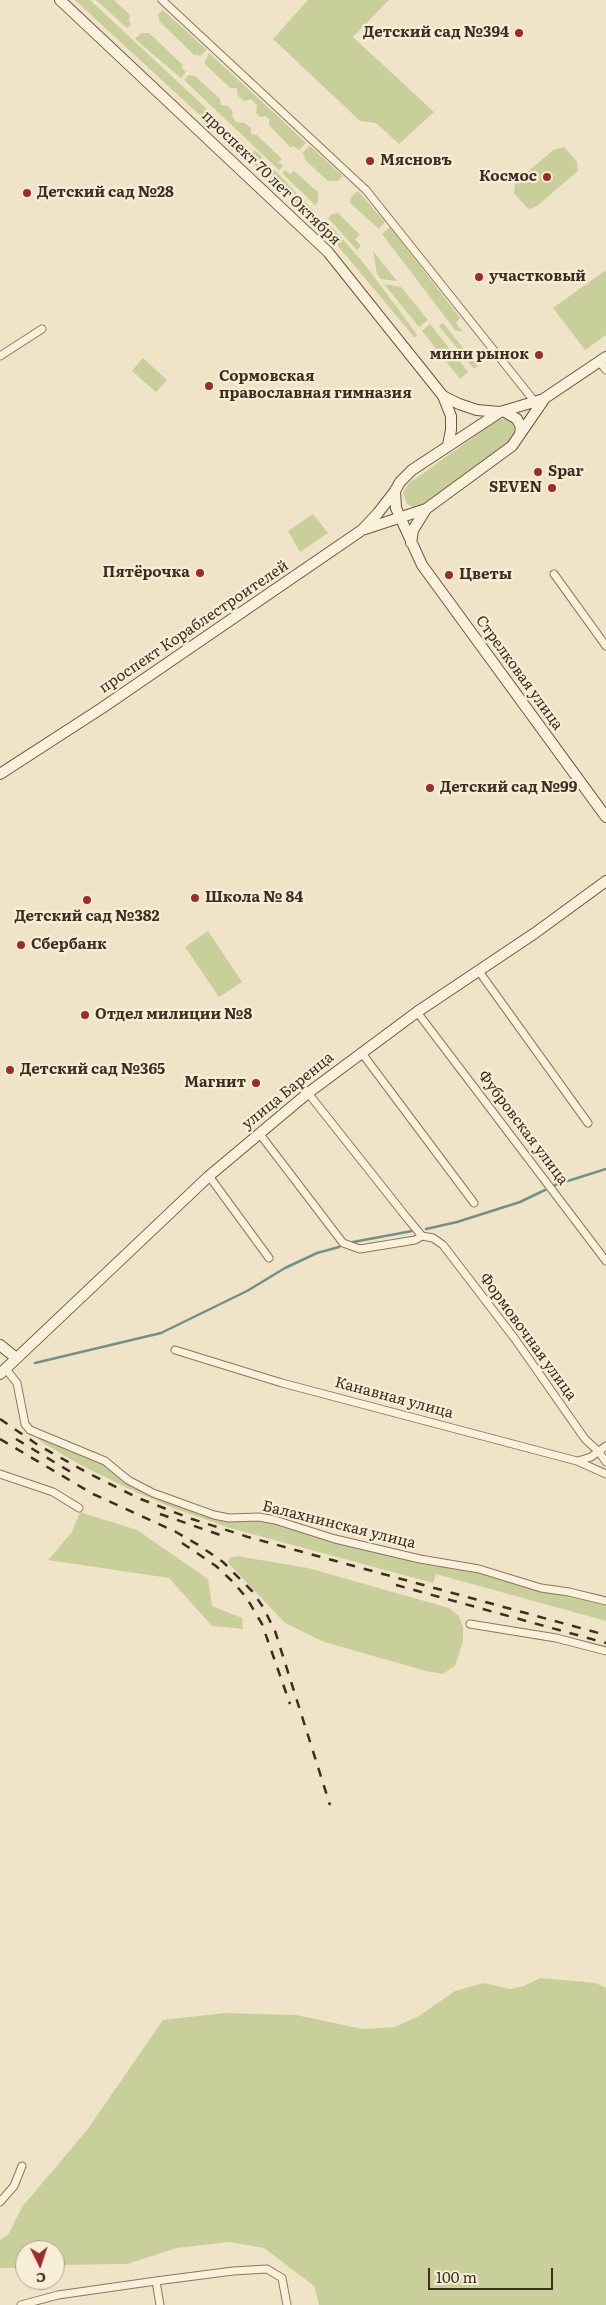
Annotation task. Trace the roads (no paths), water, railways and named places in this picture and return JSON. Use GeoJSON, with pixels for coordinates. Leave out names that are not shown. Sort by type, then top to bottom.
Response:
{"type":"FeatureCollection","features":[{"type":"Feature","properties":{"kind":"street","name":"проспект 70 лет Октября"},"geometry":{"type":"LineString","coordinates":[[60,0],[307,230],[328,252],[444,396]]}},
{"type":"Feature","properties":{"kind":"street"},"geometry":{"type":"LineString","coordinates":[[162,0],[366,190],[540,400]]}},
{"type":"Feature","properties":{"kind":"street"},"geometry":{"type":"LineString","coordinates":[[0,356],[42,329]]}},
{"type":"Feature","properties":{"kind":"street"},"geometry":{"type":"LineString","coordinates":[[444,396],[476,410],[503,412],[540,400],[603,359],[606,370]]}},
{"type":"Feature","properties":{"kind":"street"},"geometry":{"type":"LineString","coordinates":[[444,396],[451,416],[452,430],[448,445]]}},
{"type":"Feature","properties":{"kind":"street"},"geometry":{"type":"LineString","coordinates":[[362,530],[426,509],[512,446],[540,400]]}},
{"type":"Feature","properties":{"kind":"street"},"geometry":{"type":"LineString","coordinates":[[503,412],[517,419],[521,427],[520,435]]}},
{"type":"Feature","properties":{"kind":"street","name":"проспект Кораблестроителей"},"geometry":{"type":"LineString","coordinates":[[0,774],[110,702],[362,530],[378,513],[400,482],[412,470],[448,445],[503,412]]}},
{"type":"Feature","properties":{"kind":"street","name":"Стрелковая улица"},"geometry":{"type":"LineString","coordinates":[[395,491],[394,500],[400,517],[422,565],[606,817]]}},
{"type":"Feature","properties":{"kind":"street"},"geometry":{"type":"LineString","coordinates":[[411,544],[413,530],[426,509]]}},
{"type":"Feature","properties":{"kind":"street"},"geometry":{"type":"LineString","coordinates":[[554,574],[606,646]]}},
{"type":"Feature","properties":{"kind":"street","name":"улица Баренца"},"geometry":{"type":"LineString","coordinates":[[3,1371],[208,1176],[308,1092],[417,1012],[606,881]]}},
{"type":"Feature","properties":{"kind":"street"},"geometry":{"type":"LineString","coordinates":[[478,970],[588,1123]]}},
{"type":"Feature","properties":{"kind":"street","name":"Фубровская улица"},"geometry":{"type":"LineString","coordinates":[[417,1012],[606,1261]]}},
{"type":"Feature","properties":{"kind":"street"},"geometry":{"type":"LineString","coordinates":[[361,1052],[474,1203]]}},
{"type":"Feature","properties":{"kind":"street","name":"Формовочная улица"},"geometry":{"type":"LineString","coordinates":[[308,1092],[422,1236],[433,1238],[443,1245],[515,1340],[585,1439],[599,1452],[606,1462]]}},
{"type":"Feature","properties":{"kind":"street"},"geometry":{"type":"LineString","coordinates":[[259,1133],[343,1243],[360,1249],[414,1240],[422,1236]]}},
{"type":"Feature","properties":{"kind":"street"},"geometry":{"type":"LineString","coordinates":[[208,1176],[269,1258]]}},
{"type":"Feature","properties":{"kind":"street"},"geometry":{"type":"LineString","coordinates":[[0,1345],[16,1357]]}},
{"type":"Feature","properties":{"kind":"street","name":"Канавная улица"},"geometry":{"type":"LineString","coordinates":[[175,1350],[282,1383],[578,1461],[606,1474]]}},
{"type":"Feature","properties":{"kind":"street","name":"Балахнинская улица"},"geometry":{"type":"LineString","coordinates":[[3,1371],[18,1383],[25,1424],[30,1430],[105,1461],[128,1480],[153,1492],[214,1515],[230,1518],[259,1517],[275,1520],[335,1539],[420,1559],[479,1569],[542,1588],[606,1601]]}},
{"type":"Feature","properties":{"kind":"street"},"geometry":{"type":"LineString","coordinates":[[578,1461],[591,1457],[606,1446]]}},
{"type":"Feature","properties":{"kind":"street"},"geometry":{"type":"LineString","coordinates":[[0,1474],[53,1492],[79,1508]]}},
{"type":"Feature","properties":{"kind":"street"},"geometry":{"type":"LineString","coordinates":[[470,1624],[556,1638],[606,1651]]}},
{"type":"Feature","properties":{"kind":"street"},"geometry":{"type":"LineString","coordinates":[[0,2202],[14,2186],[22,2166]]}},
{"type":"Feature","properties":{"kind":"street"},"geometry":{"type":"LineString","coordinates":[[21,2305],[58,2295],[233,2271],[267,2269],[282,2278],[287,2305]]}},
{"type":"Feature","properties":{"kind":"street"},"geometry":{"type":"LineString","coordinates":[[156,2281],[160,2305]]}},
{"type":"Feature","properties":{"kind":"waterway"},"geometry":{"type":"LineString","coordinates":[[555,1185],[606,1169]]}},
{"type":"Feature","properties":{"kind":"waterway"},"geometry":{"type":"LineString","coordinates":[[426,1229],[457,1222],[520,1202],[545,1190]]}},
{"type":"Feature","properties":{"kind":"waterway"},"geometry":{"type":"LineString","coordinates":[[353,1242],[412,1231]]}},
{"type":"Feature","properties":{"kind":"waterway"},"geometry":{"type":"LineString","coordinates":[[35,1363],[161,1333],[247,1291],[285,1268],[317,1253],[339,1247]]}},
{"type":"Feature","properties":{"kind":"railway"},"geometry":{"type":"LineString","coordinates":[[0,1419],[38,1445],[86,1472],[138,1498],[192,1519],[248,1537],[606,1635]]}},
{"type":"Feature","properties":{"kind":"railway"},"geometry":{"type":"LineString","coordinates":[[0,1439],[93,1494],[176,1532],[200,1546],[223,1562],[252,1591],[263,1607],[275,1631],[330,1805]]}},
{"type":"Feature","properties":{"kind":"railway"},"geometry":{"type":"LineString","coordinates":[[16,1439],[74,1474]]}},
{"type":"Feature","properties":{"kind":"railway"},"geometry":{"type":"LineString","coordinates":[[160,1514],[223,1536]]}},
{"type":"Feature","properties":{"kind":"railway"},"geometry":{"type":"LineString","coordinates":[[182,1543],[216,1566],[246,1597],[262,1624],[290,1704]]}},
{"type":"Feature","properties":{"kind":"railway"},"geometry":{"type":"LineString","coordinates":[[396,1585],[606,1643]]}},
{"type":"Feature","properties":{"kind":"place","name":"Детский сад №394"},"geometry":{"type":"Point","coordinates":[519,33]}},
{"type":"Feature","properties":{"kind":"place","name":"Мясновъ"},"geometry":{"type":"Point","coordinates":[370,161]}},
{"type":"Feature","properties":{"kind":"place","name":"Космос"},"geometry":{"type":"Point","coordinates":[547,177]}},
{"type":"Feature","properties":{"kind":"place","name":"Детский сад №28"},"geometry":{"type":"Point","coordinates":[27,193]}},
{"type":"Feature","properties":{"kind":"place","name":"участковый"},"geometry":{"type":"Point","coordinates":[479,277]}},
{"type":"Feature","properties":{"kind":"place","name":"мини рынок"},"geometry":{"type":"Point","coordinates":[539,355]}},
{"type":"Feature","properties":{"kind":"place","name":"Сормовская православная гимназия"},"geometry":{"type":"Point","coordinates":[209,386]}},
{"type":"Feature","properties":{"kind":"place","name":"Spar"},"geometry":{"type":"Point","coordinates":[538,472]}},
{"type":"Feature","properties":{"kind":"place","name":"SEVEN"},"geometry":{"type":"Point","coordinates":[552,488]}},
{"type":"Feature","properties":{"kind":"place","name":"Пятёрочка"},"geometry":{"type":"Point","coordinates":[200,573]}},
{"type":"Feature","properties":{"kind":"place","name":"Цветы"},"geometry":{"type":"Point","coordinates":[449,575]}},
{"type":"Feature","properties":{"kind":"place","name":"Детский сад №99"},"geometry":{"type":"Point","coordinates":[430,788]}},
{"type":"Feature","properties":{"kind":"place","name":"Школа № 84"},"geometry":{"type":"Point","coordinates":[195,898]}},
{"type":"Feature","properties":{"kind":"place","name":"Детский сад №382"},"geometry":{"type":"Point","coordinates":[87,900]}},
{"type":"Feature","properties":{"kind":"place","name":"Сбербанк"},"geometry":{"type":"Point","coordinates":[21,945]}},
{"type":"Feature","properties":{"kind":"place","name":"Отдел милиции №8"},"geometry":{"type":"Point","coordinates":[85,1015]}},
{"type":"Feature","properties":{"kind":"place","name":"Детский сад №365"},"geometry":{"type":"Point","coordinates":[10,1070]}},
{"type":"Feature","properties":{"kind":"place","name":"Магнит"},"geometry":{"type":"Point","coordinates":[256,1083]}}]}
